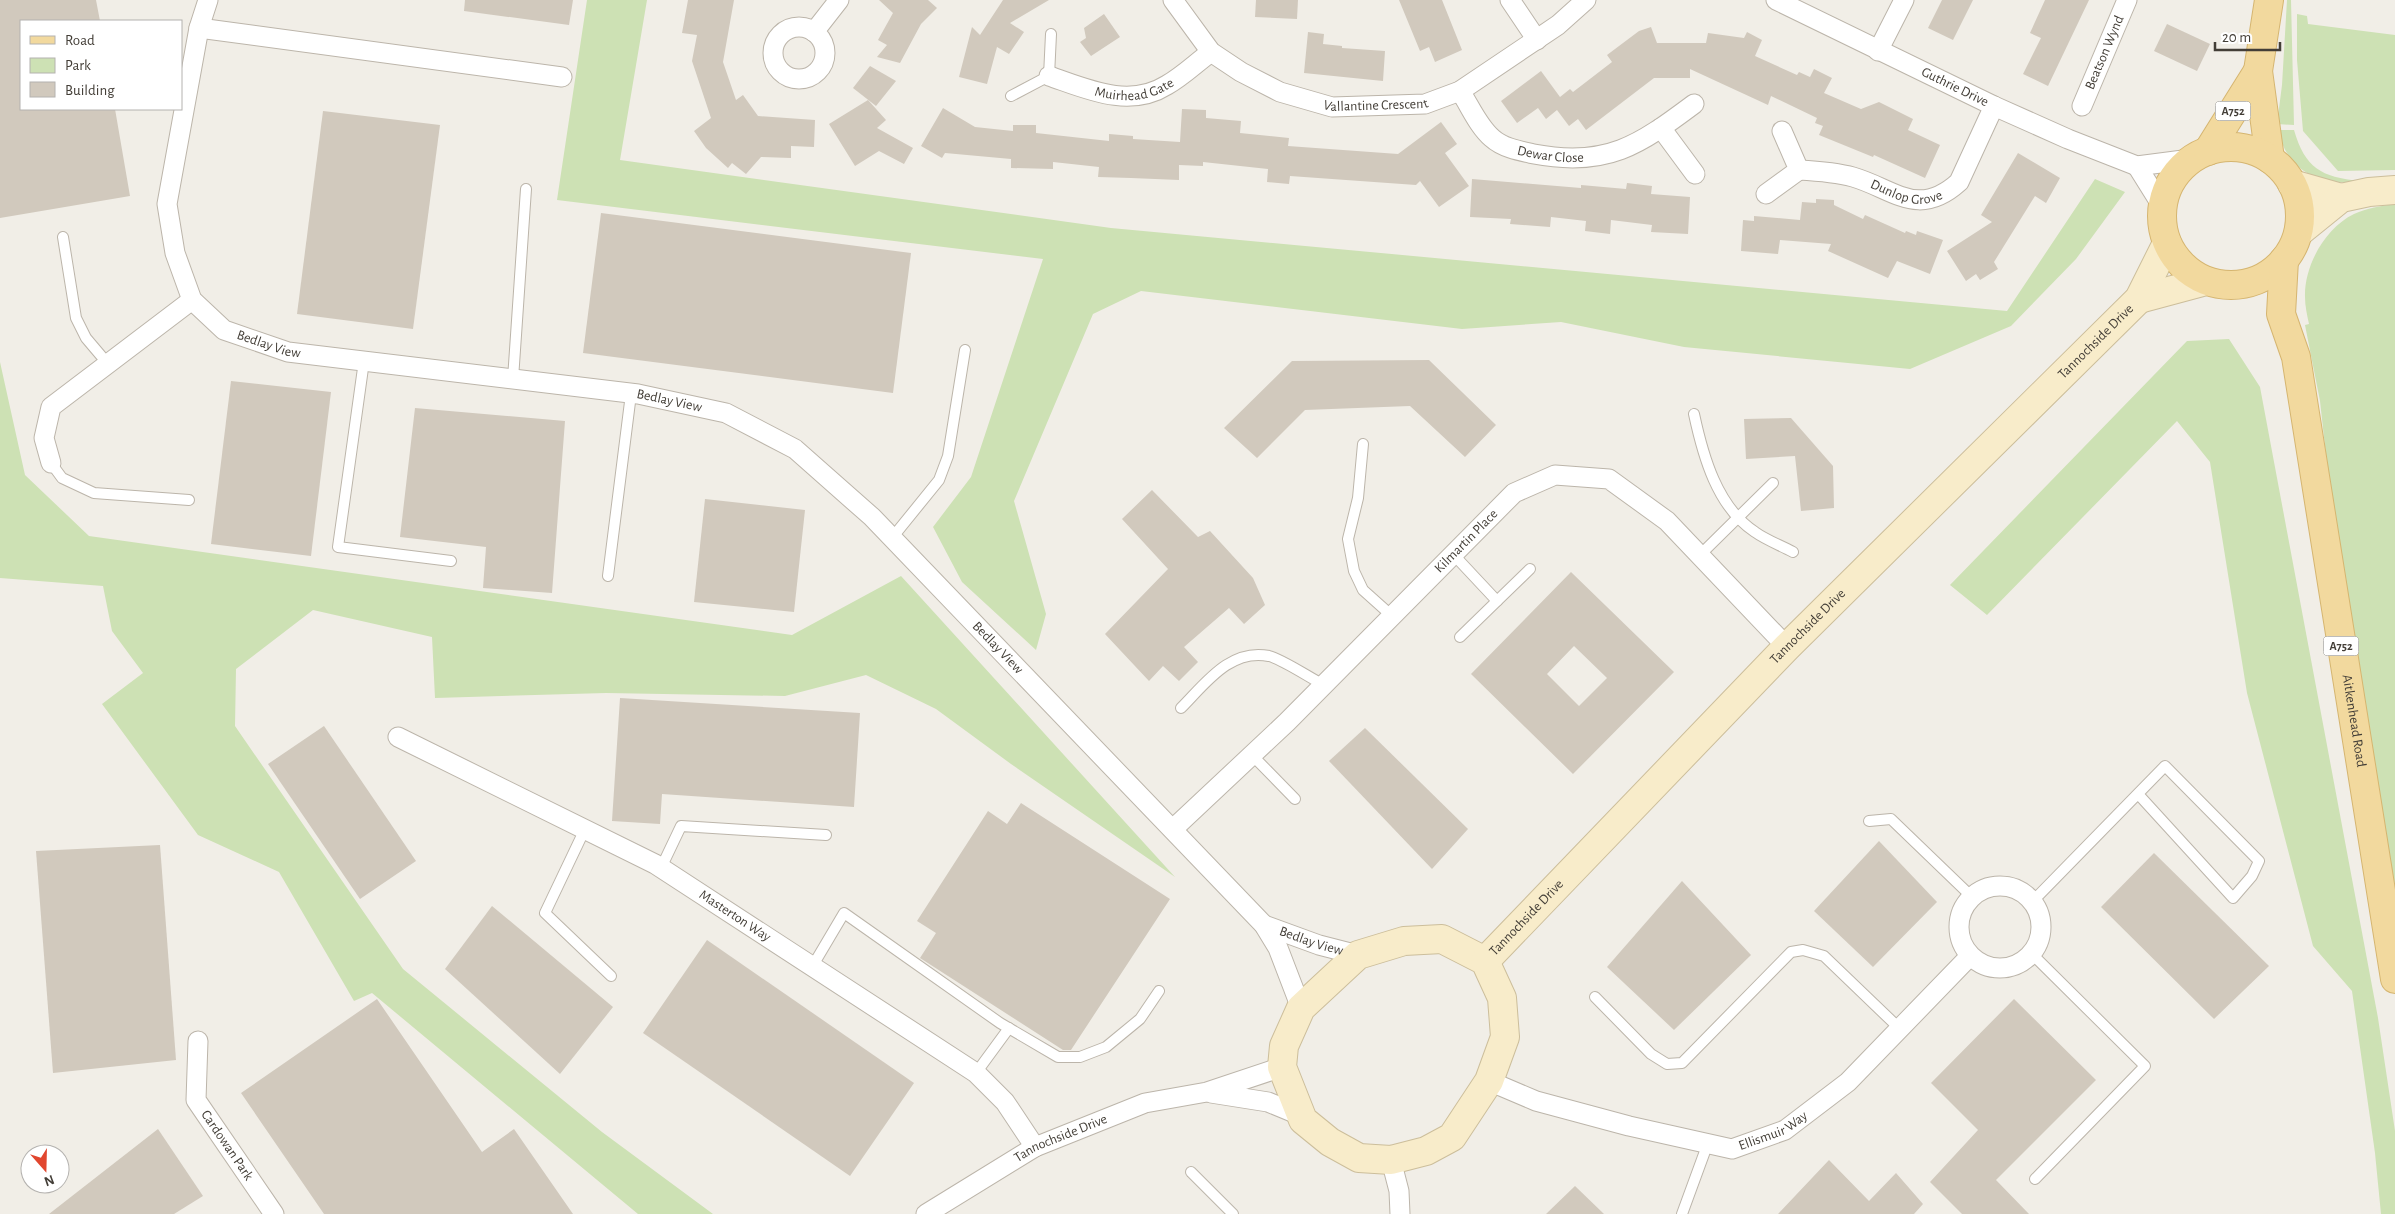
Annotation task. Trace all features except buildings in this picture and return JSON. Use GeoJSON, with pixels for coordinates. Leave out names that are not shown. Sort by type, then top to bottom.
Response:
{"type":"FeatureCollection","features":[{"type":"Feature","properties":{"kind":"main road","name":"A752"},"geometry":{"type":"LineString","coordinates":[[2269,0],[2258,71],[2270,159]]}},
{"type":"Feature","properties":{"kind":"main road","name":"A752"},"geometry":{"type":"LineString","coordinates":[[2200,155],[2258,71]]}},
{"type":"Feature","properties":{"kind":"main road"},"geometry":{"type":"LineString","coordinates":[[2229,147],[2250,150],[2270,159],[2283,170],[2292,184],[2298,199],[2300,216],[2298,232],[2284,260],[2272,272],[2258,280],[2242,285],[2224,285],[2206,281],[2189,272],[2176,259],[2167,243],[2162,225],[2162,206],[2167,188],[2177,172],[2200,155],[2229,147]]}},
{"type":"Feature","properties":{"kind":"main road","name":"Aitkenhead Road"},"geometry":{"type":"LineString","coordinates":[[2284,260],[2281,314],[2296,357],[2395,979]]}},
{"type":"Feature","properties":{"kind":"main road"},"geometry":{"type":"LineString","coordinates":[[2242,285],[2281,314]]}},
{"type":"Feature","properties":{"kind":"street","name":"Bedlay View"},"geometry":{"type":"LineString","coordinates":[[208,0],[199,28],[167,204],[175,253],[192,300],[224,330],[288,352],[631,394],[726,413],[796,449],[892,538],[1264,925],[1278,948],[1301,1008]]}},
{"type":"Feature","properties":{"kind":"street"},"geometry":{"type":"LineString","coordinates":[[814,32],[839,0]]}},
{"type":"Feature","properties":{"kind":"street","name":"Vallantine Crescent"},"geometry":{"type":"LineString","coordinates":[[1173,0],[1211,52],[1241,72],[1280,92],[1332,107],[1425,104],[1460,90],[1537,40],[1558,25],[1586,0]]}},
{"type":"Feature","properties":{"kind":"street"},"geometry":{"type":"LineString","coordinates":[[1510,0],[1537,40]]}},
{"type":"Feature","properties":{"kind":"street","name":"Guthrie Drive"},"geometry":{"type":"LineString","coordinates":[[1776,0],[1994,106],[2137,166]]}},
{"type":"Feature","properties":{"kind":"street"},"geometry":{"type":"LineString","coordinates":[[1878,51],[1904,0]]}},
{"type":"Feature","properties":{"kind":"street","name":"Beatson Wynd"},"geometry":{"type":"LineString","coordinates":[[2082,106],[2127,0]]}},
{"type":"Feature","properties":{"kind":"street"},"geometry":{"type":"LineString","coordinates":[[199,28],[562,77]]}},
{"type":"Feature","properties":{"kind":"street","name":"Muirhead Gate"},"geometry":{"type":"LineString","coordinates":[[1048,76],[1101,94],[1137,97],[1166,86],[1211,52]]}},
{"type":"Feature","properties":{"kind":"street","name":"Dewar Close"},"geometry":{"type":"LineString","coordinates":[[1460,90],[1478,121],[1492,139],[1515,150],[1571,158],[1609,155],[1641,142],[1694,104]]}},
{"type":"Feature","properties":{"kind":"street","name":"Dunlop Grove"},"geometry":{"type":"LineString","coordinates":[[1799,170],[1826,172],[1854,178],[1903,198],[1927,199],[1950,190],[1959,182],[1980,140],[1994,106]]}},
{"type":"Feature","properties":{"kind":"street"},"geometry":{"type":"LineString","coordinates":[[1661,128],[1695,174]]}},
{"type":"Feature","properties":{"kind":"street"},"geometry":{"type":"LineString","coordinates":[[1766,194],[1799,170],[1782,131]]}},
{"type":"Feature","properties":{"kind":"street"},"geometry":{"type":"LineString","coordinates":[[2162,206],[2137,166],[2200,155]]}},
{"type":"Feature","properties":{"kind":"street"},"geometry":{"type":"LineString","coordinates":[[2292,184],[2341,198]]}},
{"type":"Feature","properties":{"kind":"street"},"geometry":{"type":"LineString","coordinates":[[2298,232],[2341,198],[2369,192],[2395,190]]}},
{"type":"Feature","properties":{"kind":"street","name":"Tannochside Drive"},"geometry":{"type":"LineString","coordinates":[[1485,961],[1787,647],[2139,299],[2167,243]]}},
{"type":"Feature","properties":{"kind":"street","name":"Tannochside Drive"},"geometry":{"type":"LineString","coordinates":[[2139,299],[2206,281]]}},
{"type":"Feature","properties":{"kind":"street"},"geometry":{"type":"LineString","coordinates":[[51,464],[44,438],[52,407],[192,300]]}},
{"type":"Feature","properties":{"kind":"street","name":"Kilmartin Place"},"geometry":{"type":"LineString","coordinates":[[1173,830],[1324,685],[1514,492],[1555,476],[1610,479],[1667,521],[1787,647]]}},
{"type":"Feature","properties":{"kind":"street","name":"Masterton Way"},"geometry":{"type":"LineString","coordinates":[[398,737],[661,868],[976,1073],[1005,1102],[1035,1146]]}},
{"type":"Feature","properties":{"kind":"street"},"geometry":{"type":"LineString","coordinates":[[1995,886],[2009,887],[2021,891],[2033,901],[2041,920],[2041,935],[2032,954],[2020,963],[2007,968],[1992,968],[1979,963],[1970,956],[1962,944],[1959,922],[1963,908],[1972,897],[1981,890],[1995,886]]}},
{"type":"Feature","properties":{"kind":"street","name":"Bedlay View"},"geometry":{"type":"LineString","coordinates":[[1264,925],[1318,946],[1358,955]]}},
{"type":"Feature","properties":{"kind":"street","name":"Tannochside Drive"},"geometry":{"type":"LineString","coordinates":[[1442,939],[1485,961],[1502,998],[1505,1037],[1489,1081],[1452,1137],[1426,1150],[1391,1160],[1359,1158],[1330,1142],[1303,1120],[1282,1067],[1284,1046],[1301,1008],[1358,955],[1404,941],[1442,939]]}},
{"type":"Feature","properties":{"kind":"street","name":"Ellismuir Way"},"geometry":{"type":"LineString","coordinates":[[1489,1081],[1536,1101],[1629,1126],[1732,1149],[1785,1130],[1848,1082],[1970,956]]}},
{"type":"Feature","properties":{"kind":"street","name":"Cardowan Park"},"geometry":{"type":"LineString","coordinates":[[198,1042],[196,1100],[274,1214]]}},
{"type":"Feature","properties":{"kind":"street","name":"Tannochside Drive"},"geometry":{"type":"LineString","coordinates":[[932,1212],[1035,1146],[1145,1102],[1207,1092],[1282,1067]]}},
{"type":"Feature","properties":{"kind":"street","name":"Tannochside Drive"},"geometry":{"type":"LineString","coordinates":[[1207,1092],[1268,1102],[1302,1116]]}},
{"type":"Feature","properties":{"kind":"street"},"geometry":{"type":"LineString","coordinates":[[1391,1160],[1399,1191],[1400,1214]]}},
{"type":"Feature","properties":{"kind":"lane"},"geometry":{"type":"LineString","coordinates":[[1010,96],[1048,76],[1051,34]]}},
{"type":"Feature","properties":{"kind":"lane"},"geometry":{"type":"LineString","coordinates":[[513,379],[526,189]]}},
{"type":"Feature","properties":{"kind":"lane"},"geometry":{"type":"LineString","coordinates":[[62,236],[76,318],[86,338],[108,364]]}},
{"type":"Feature","properties":{"kind":"lane"},"geometry":{"type":"LineString","coordinates":[[892,538],[939,480],[948,456],[965,350]]}},
{"type":"Feature","properties":{"kind":"lane"},"geometry":{"type":"LineString","coordinates":[[364,361],[338,547],[451,561]]}},
{"type":"Feature","properties":{"kind":"lane"},"geometry":{"type":"LineString","coordinates":[[608,576],[631,394]]}},
{"type":"Feature","properties":{"kind":"lane"},"geometry":{"type":"LineString","coordinates":[[1694,414],[1702,452],[1711,476],[1738,518],[1755,532],[1793,552]]}},
{"type":"Feature","properties":{"kind":"lane"},"geometry":{"type":"LineString","coordinates":[[1363,444],[1358,498],[1348,539],[1354,571],[1363,590],[1392,616]]}},
{"type":"Feature","properties":{"kind":"lane"},"geometry":{"type":"LineString","coordinates":[[51,464],[62,478],[94,493],[189,500]]}},
{"type":"Feature","properties":{"kind":"lane"},"geometry":{"type":"LineString","coordinates":[[1700,555],[1773,483]]}},
{"type":"Feature","properties":{"kind":"lane"},"geometry":{"type":"LineString","coordinates":[[1454,554],[1497,600]]}},
{"type":"Feature","properties":{"kind":"lane"},"geometry":{"type":"LineString","coordinates":[[1460,637],[1530,569]]}},
{"type":"Feature","properties":{"kind":"lane"},"geometry":{"type":"LineString","coordinates":[[1181,708],[1220,668],[1249,655],[1271,656],[1324,685]]}},
{"type":"Feature","properties":{"kind":"lane"},"geometry":{"type":"LineString","coordinates":[[1252,755],[1295,799]]}},
{"type":"Feature","properties":{"kind":"lane"},"geometry":{"type":"LineString","coordinates":[[2033,901],[2165,766],[2259,860],[2252,876],[2233,898],[2138,794]]}},
{"type":"Feature","properties":{"kind":"lane"},"geometry":{"type":"LineString","coordinates":[[1869,821],[1891,819],[1972,897]]}},
{"type":"Feature","properties":{"kind":"lane"},"geometry":{"type":"LineString","coordinates":[[661,868],[681,826],[826,834]]}},
{"type":"Feature","properties":{"kind":"lane"},"geometry":{"type":"LineString","coordinates":[[585,829],[545,912],[611,976]]}},
{"type":"Feature","properties":{"kind":"lane"},"geometry":{"type":"LineString","coordinates":[[812,966],[844,913],[1009,1028],[1058,1057],[1080,1057],[1106,1047],[1140,1019],[1159,992]]}},
{"type":"Feature","properties":{"kind":"lane"},"geometry":{"type":"LineString","coordinates":[[1595,997],[1652,1054],[1667,1064],[1682,1063],[1791,952],[1803,950],[1824,956],[1900,1029]]}},
{"type":"Feature","properties":{"kind":"lane"},"geometry":{"type":"LineString","coordinates":[[2032,954],[2145,1066],[2035,1179]]}},
{"type":"Feature","properties":{"kind":"lane"},"geometry":{"type":"LineString","coordinates":[[976,1073],[1009,1028]]}},
{"type":"Feature","properties":{"kind":"lane"},"geometry":{"type":"LineString","coordinates":[[1682,1214],[1708,1144]]}},
{"type":"Feature","properties":{"kind":"lane"},"geometry":{"type":"LineString","coordinates":[[1191,1172],[1233,1214]]}},
{"type":"Feature","properties":{"kind":"green space"},"geometry":{"type":"Polygon","coordinates":[[[587,0],[647,0],[620,160],[1111,228],[2007,311],[2095,179],[2125,192],[2076,259],[2011,326],[1910,369],[1684,347],[1561,322],[1462,329],[1141,291],[1093,314],[1014,501],[1046,614],[1036,650],[962,582],[933,527],[971,477],[1043,259],[557,200],[587,0]]]}},
{"type":"Feature","properties":{"kind":"green space"},"geometry":{"type":"Polygon","coordinates":[[[2287,0],[2291,0],[2294,125],[2277,124],[2282,85],[2287,0]]]}},
{"type":"Feature","properties":{"kind":"green space"},"geometry":{"type":"Polygon","coordinates":[[[2297,14],[2307,16],[2308,24],[2395,35],[2395,170],[2338,171],[2303,131],[2297,60],[2297,14]]]}},
{"type":"Feature","properties":{"kind":"green space"},"geometry":{"type":"Polygon","coordinates":[[[2278,130],[2294,130],[2303,153],[2316,168],[2335,177],[2360,181],[2332,181],[2307,173],[2297,166],[2289,156],[2282,144],[2278,130]]]}},
{"type":"Feature","properties":{"kind":"green space"},"geometry":{"type":"Polygon","coordinates":[[[2395,204],[2394,886],[2328,473],[2320,401],[2305,325],[2309,324],[2305,297],[2308,273],[2312,261],[2325,238],[2344,220],[2354,214],[2395,204]]]}},
{"type":"Feature","properties":{"kind":"green space"},"geometry":{"type":"Polygon","coordinates":[[[2229,339],[2260,387],[2378,1018],[2395,1131],[2395,1214],[2381,1214],[2375,1153],[2352,991],[2313,946],[2247,693],[2210,462],[2177,421],[1987,615],[1950,585],[2187,341],[2229,339]]]}},
{"type":"Feature","properties":{"kind":"green space"},"geometry":{"type":"Polygon","coordinates":[[[0,362],[25,475],[89,536],[792,635],[901,576],[1175,877],[1011,764],[936,709],[866,675],[785,696],[606,693],[435,698],[432,637],[313,610],[236,669],[235,726],[403,969],[602,1132],[713,1214],[638,1214],[372,993],[354,1001],[279,872],[198,835],[102,704],[143,673],[112,631],[103,586],[0,578],[0,362]]]}}]}
